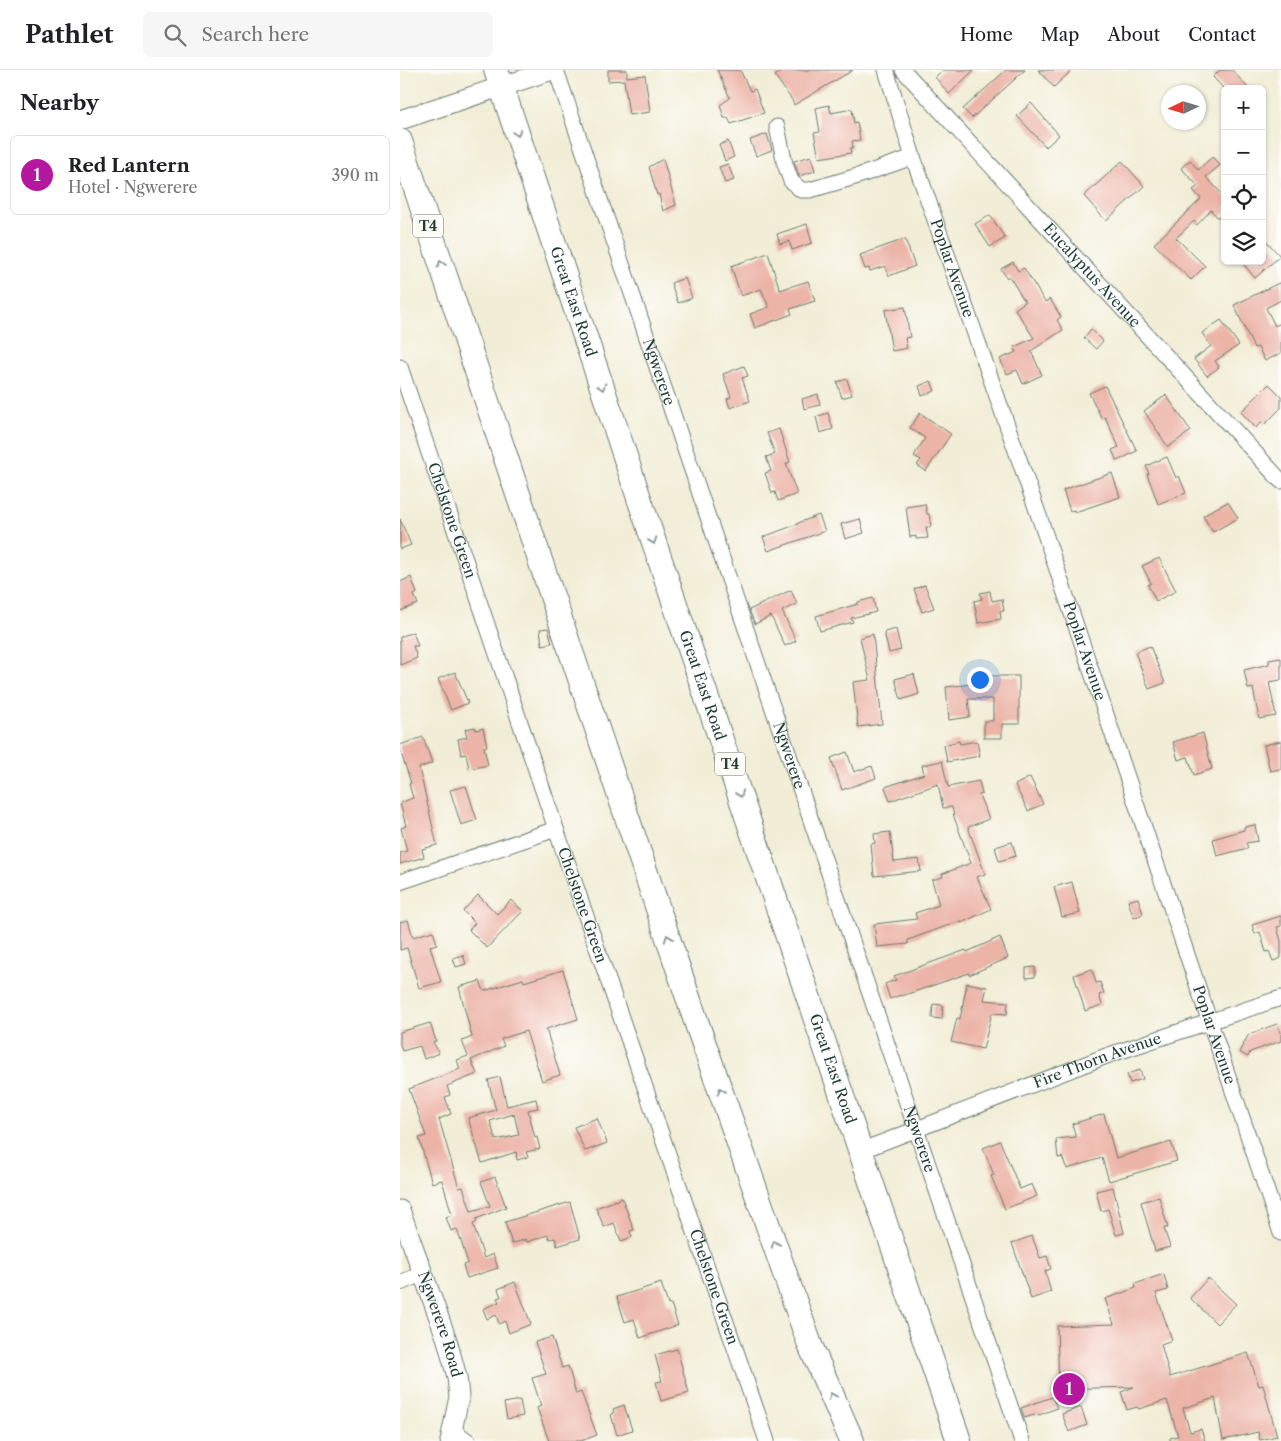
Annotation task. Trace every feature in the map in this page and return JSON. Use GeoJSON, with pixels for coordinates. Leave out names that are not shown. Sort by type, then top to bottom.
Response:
{"type":"FeatureCollection","features":[{"type":"Feature","properties":{"kind":"main road","name":"Great East Road"},"geometry":{"type":"LineString","coordinates":[[499,78],[640,501],[959,1441]]}},
{"type":"Feature","properties":{"kind":"main road","name":"T4"},"geometry":{"type":"LineString","coordinates":[[400,141],[544,573],[705,1046],[810,1345],[852,1441]]}},
{"type":"Feature","properties":{"kind":"street"},"geometry":{"type":"LineString","coordinates":[[400,120],[499,78],[552,70]]}},
{"type":"Feature","properties":{"kind":"street","name":"Ngwerere"},"geometry":{"type":"LineString","coordinates":[[556,70],[1022,1441]]}},
{"type":"Feature","properties":{"kind":"street","name":"Poplar Avenue"},"geometry":{"type":"LineString","coordinates":[[886,70],[912,157],[1040,519],[1281,1234]]}},
{"type":"Feature","properties":{"kind":"street","name":"Eucalyptus Avenue"},"geometry":{"type":"LineString","coordinates":[[903,70],[1281,481]]}},
{"type":"Feature","properties":{"kind":"street"},"geometry":{"type":"LineString","coordinates":[[777,127],[785,164],[791,181],[801,190],[810,190],[858,176],[912,157]]}},
{"type":"Feature","properties":{"kind":"street","name":"Chelstone Green"},"geometry":{"type":"LineString","coordinates":[[400,367],[556,829],[767,1441]]}},
{"type":"Feature","properties":{"kind":"street"},"geometry":{"type":"LineString","coordinates":[[400,882],[556,829]]}},
{"type":"Feature","properties":{"kind":"street","name":"Fire Thorn Avenue"},"geometry":{"type":"LineString","coordinates":[[860,1151],[1109,1054],[1281,998]]}},
{"type":"Feature","properties":{"kind":"street","name":"Ngwerere Road"},"geometry":{"type":"LineString","coordinates":[[400,1210],[447,1340],[457,1377],[459,1397],[457,1437]]}},
{"type":"Feature","properties":{"kind":"street"},"geometry":{"type":"LineString","coordinates":[[400,1283],[422,1274]]}},
{"type":"Feature","properties":{"kind":"building"},"geometry":{"type":"Polygon","coordinates":[[[608,70],[627,70],[627,77],[645,75],[650,112],[629,115],[624,80],[608,81],[608,70]]]}},
{"type":"Feature","properties":{"kind":"building"},"geometry":{"type":"Polygon","coordinates":[[[717,70],[740,70],[750,91],[755,89],[764,113],[731,124],[728,118],[724,118],[720,105],[730,98],[717,70]]]}},
{"type":"Feature","properties":{"kind":"building"},"geometry":{"type":"Polygon","coordinates":[[[783,70],[853,70],[794,105],[775,76],[783,70]]]}},
{"type":"Feature","properties":{"kind":"building"},"geometry":{"type":"Polygon","coordinates":[[[943,70],[974,70],[949,94],[935,77],[943,70]]]}},
{"type":"Feature","properties":{"kind":"building"},"geometry":{"type":"Polygon","coordinates":[[[1006,70],[1025,70],[972,118],[963,109],[1006,70]]]}},
{"type":"Feature","properties":{"kind":"building"},"geometry":{"type":"Polygon","coordinates":[[[1038,70],[1072,70],[1054,87],[1038,70]]]}},
{"type":"Feature","properties":{"kind":"building"},"geometry":{"type":"Polygon","coordinates":[[[1220,70],[1232,70],[1245,85],[1221,86],[1213,77],[1220,70]]]}},
{"type":"Feature","properties":{"kind":"building"},"geometry":{"type":"Polygon","coordinates":[[[1031,103],[1059,135],[1046,147],[1017,116],[1031,103]]]}},
{"type":"Feature","properties":{"kind":"building"},"geometry":{"type":"Polygon","coordinates":[[[829,105],[831,113],[852,109],[854,123],[857,122],[860,140],[852,141],[853,148],[850,148],[851,153],[819,158],[814,133],[820,132],[816,108],[829,105]]]}},
{"type":"Feature","properties":{"kind":"building"},"geometry":{"type":"Polygon","coordinates":[[[767,134],[772,150],[756,156],[750,140],[767,134]]]}},
{"type":"Feature","properties":{"kind":"building"},"geometry":{"type":"Polygon","coordinates":[[[728,141],[734,157],[725,161],[719,145],[728,141]]]}},
{"type":"Feature","properties":{"kind":"building"},"geometry":{"type":"Polygon","coordinates":[[[811,156],[815,171],[799,176],[794,161],[811,156]]]}},
{"type":"Feature","properties":{"kind":"building"},"geometry":{"type":"Polygon","coordinates":[[[1212,157],[1220,165],[1206,177],[1221,193],[1221,215],[1218,218],[1211,210],[1197,225],[1194,221],[1176,238],[1205,266],[1191,280],[1154,244],[1201,199],[1193,190],[1198,186],[1181,168],[1190,160],[1198,170],[1212,157]]]}},
{"type":"Feature","properties":{"kind":"building"},"geometry":{"type":"Polygon","coordinates":[[[663,159],[676,205],[663,211],[649,167],[663,159]]]}},
{"type":"Feature","properties":{"kind":"building"},"geometry":{"type":"Polygon","coordinates":[[[1122,161],[1144,186],[1106,221],[1084,196],[1122,161]]]}},
{"type":"Feature","properties":{"kind":"building"},"geometry":{"type":"Polygon","coordinates":[[[728,164],[734,180],[725,183],[719,167],[728,164]]]}},
{"type":"Feature","properties":{"kind":"building"},"geometry":{"type":"Polygon","coordinates":[[[990,215],[1005,238],[990,247],[975,224],[990,215]]]}},
{"type":"Feature","properties":{"kind":"building"},"geometry":{"type":"Polygon","coordinates":[[[807,224],[812,243],[792,250],[789,241],[780,244],[777,234],[807,224]]]}},
{"type":"Feature","properties":{"kind":"building"},"geometry":{"type":"Polygon","coordinates":[[[905,239],[915,266],[889,276],[885,266],[870,271],[869,268],[865,269],[860,255],[905,239]]]}},
{"type":"Feature","properties":{"kind":"building"},"geometry":{"type":"Polygon","coordinates":[[[1266,240],[1280,256],[1255,278],[1244,265],[1266,265],[1266,240]]]}},
{"type":"Feature","properties":{"kind":"building"},"geometry":{"type":"Polygon","coordinates":[[[768,253],[780,290],[808,281],[815,301],[790,309],[792,314],[755,328],[750,314],[769,307],[761,289],[741,296],[731,266],[768,253]]]}},
{"type":"Feature","properties":{"kind":"building"},"geometry":{"type":"Polygon","coordinates":[[[1013,262],[1018,271],[1024,268],[1045,302],[1050,299],[1061,317],[1057,320],[1063,330],[1031,351],[1042,375],[1023,384],[1017,370],[1007,374],[1000,359],[1016,352],[1014,347],[1034,338],[1015,309],[1025,302],[1009,276],[1007,278],[1001,269],[1013,262]]]}},
{"type":"Feature","properties":{"kind":"building"},"geometry":{"type":"Polygon","coordinates":[[[685,278],[692,298],[678,303],[671,283],[685,278]]]}},
{"type":"Feature","properties":{"kind":"building"},"geometry":{"type":"Polygon","coordinates":[[[1281,282],[1281,300],[1266,308],[1275,326],[1281,323],[1281,353],[1265,361],[1258,347],[1254,348],[1234,305],[1281,282]]]}},
{"type":"Feature","properties":{"kind":"building"},"geometry":{"type":"Polygon","coordinates":[[[905,307],[910,337],[905,338],[907,348],[892,351],[885,310],[905,307]]]}},
{"type":"Feature","properties":{"kind":"building"},"geometry":{"type":"Polygon","coordinates":[[[1221,320],[1239,345],[1215,361],[1219,367],[1207,376],[1194,359],[1211,346],[1202,333],[1221,320]]]}},
{"type":"Feature","properties":{"kind":"building"},"geometry":{"type":"Polygon","coordinates":[[[1091,329],[1103,341],[1096,349],[1084,338],[1091,329]]]}},
{"type":"Feature","properties":{"kind":"building"},"geometry":{"type":"Polygon","coordinates":[[[744,366],[748,376],[742,378],[750,401],[730,408],[727,399],[731,397],[723,374],[744,366]]]}},
{"type":"Feature","properties":{"kind":"building"},"geometry":{"type":"Polygon","coordinates":[[[847,379],[852,395],[842,398],[837,382],[847,379]]]}},
{"type":"Feature","properties":{"kind":"building"},"geometry":{"type":"Polygon","coordinates":[[[931,381],[935,391],[922,396],[919,386],[931,381]]]}},
{"type":"Feature","properties":{"kind":"building"},"geometry":{"type":"Polygon","coordinates":[[[1269,384],[1281,396],[1281,408],[1264,425],[1261,422],[1256,428],[1241,412],[1269,384]]]}},
{"type":"Feature","properties":{"kind":"building"},"geometry":{"type":"Polygon","coordinates":[[[1105,386],[1137,451],[1117,461],[1112,450],[1119,447],[1105,417],[1102,419],[1089,393],[1105,386]]]}},
{"type":"Feature","properties":{"kind":"building"},"geometry":{"type":"Polygon","coordinates":[[[818,394],[820,405],[804,409],[802,399],[818,394]]]}},
{"type":"Feature","properties":{"kind":"building"},"geometry":{"type":"Polygon","coordinates":[[[1166,395],[1191,431],[1168,447],[1144,411],[1166,395]]]}},
{"type":"Feature","properties":{"kind":"building"},"geometry":{"type":"Polygon","coordinates":[[[828,413],[833,429],[820,433],[816,417],[828,413]]]}},
{"type":"Feature","properties":{"kind":"building"},"geometry":{"type":"Polygon","coordinates":[[[920,413],[951,434],[926,471],[917,465],[921,460],[914,456],[925,438],[910,428],[920,413]]]}},
{"type":"Feature","properties":{"kind":"building"},"geometry":{"type":"Polygon","coordinates":[[[779,429],[790,462],[786,464],[797,494],[778,501],[775,492],[772,493],[765,473],[771,471],[766,457],[775,454],[767,433],[779,429]]]}},
{"type":"Feature","properties":{"kind":"building"},"geometry":{"type":"Polygon","coordinates":[[[1167,457],[1176,478],[1179,476],[1186,493],[1158,504],[1146,466],[1167,457]]]}},
{"type":"Feature","properties":{"kind":"building"},"geometry":{"type":"Polygon","coordinates":[[[1112,473],[1120,497],[1075,512],[1074,510],[1070,511],[1063,490],[1112,473]]]}},
{"type":"Feature","properties":{"kind":"building"},"geometry":{"type":"Polygon","coordinates":[[[1228,502],[1238,518],[1213,532],[1203,516],[1228,502]]]}},
{"type":"Feature","properties":{"kind":"building"},"geometry":{"type":"Polygon","coordinates":[[[925,504],[931,527],[926,527],[928,538],[916,539],[916,536],[910,537],[906,507],[925,504]]]}},
{"type":"Feature","properties":{"kind":"building"},"geometry":{"type":"Polygon","coordinates":[[[819,515],[825,531],[768,551],[763,537],[819,515]]]}},
{"type":"Feature","properties":{"kind":"building"},"geometry":{"type":"Polygon","coordinates":[[[400,519],[411,545],[400,549],[400,519]]]}},
{"type":"Feature","properties":{"kind":"building"},"geometry":{"type":"Polygon","coordinates":[[[860,519],[864,533],[845,539],[841,524],[860,519]]]}},
{"type":"Feature","properties":{"kind":"building"},"geometry":{"type":"Polygon","coordinates":[[[1159,558],[1176,591],[1156,601],[1148,585],[1151,583],[1142,566],[1159,558]]]}},
{"type":"Feature","properties":{"kind":"building"},"geometry":{"type":"Polygon","coordinates":[[[411,577],[417,593],[414,595],[418,604],[400,611],[400,582],[411,577]]]}},
{"type":"Feature","properties":{"kind":"building"},"geometry":{"type":"Polygon","coordinates":[[[925,585],[934,608],[922,612],[914,589],[925,585]]]}},
{"type":"Feature","properties":{"kind":"building"},"geometry":{"type":"Polygon","coordinates":[[[791,590],[797,604],[782,611],[796,641],[785,646],[771,616],[755,624],[749,610],[791,590]]]}},
{"type":"Feature","properties":{"kind":"building"},"geometry":{"type":"Polygon","coordinates":[[[990,591],[992,601],[1002,599],[1004,611],[1000,611],[1001,619],[978,623],[974,601],[982,599],[980,593],[990,591]]]}},
{"type":"Feature","properties":{"kind":"building"},"geometry":{"type":"Polygon","coordinates":[[[873,598],[876,612],[851,618],[853,622],[820,631],[816,616],[873,598]]]}},
{"type":"Feature","properties":{"kind":"building"},"geometry":{"type":"Polygon","coordinates":[[[548,628],[552,643],[542,645],[540,629],[548,628]]]}},
{"type":"Feature","properties":{"kind":"building"},"geometry":{"type":"Polygon","coordinates":[[[896,629],[901,650],[889,653],[884,632],[896,629]]]}},
{"type":"Feature","properties":{"kind":"building"},"geometry":{"type":"Polygon","coordinates":[[[413,632],[418,646],[413,646],[417,658],[400,665],[400,637],[413,632]]]}},
{"type":"Feature","properties":{"kind":"building"},"geometry":{"type":"Polygon","coordinates":[[[873,634],[882,724],[858,727],[853,682],[870,680],[860,638],[873,634]]]}},
{"type":"Feature","properties":{"kind":"building"},"geometry":{"type":"Polygon","coordinates":[[[1150,646],[1165,683],[1149,689],[1135,652],[1150,646]]]}},
{"type":"Feature","properties":{"kind":"building"},"geometry":{"type":"Polygon","coordinates":[[[1281,658],[1281,680],[1269,682],[1276,716],[1259,719],[1253,688],[1248,689],[1244,670],[1269,664],[1269,660],[1281,658]]]}},
{"type":"Feature","properties":{"kind":"building"},"geometry":{"type":"Polygon","coordinates":[[[455,672],[468,703],[451,710],[438,679],[455,672]]]}},
{"type":"Feature","properties":{"kind":"building"},"geometry":{"type":"Polygon","coordinates":[[[914,674],[919,694],[901,700],[895,679],[914,674]]]}},
{"type":"Feature","properties":{"kind":"building"},"geometry":{"type":"Polygon","coordinates":[[[972,676],[1019,676],[1019,724],[1002,724],[1002,738],[984,738],[984,721],[993,721],[993,699],[968,699],[970,717],[949,720],[946,687],[972,684],[972,676]]]}},
{"type":"Feature","properties":{"kind":"building"},"geometry":{"type":"Polygon","coordinates":[[[475,727],[476,730],[483,728],[487,746],[484,747],[488,765],[469,769],[466,754],[461,755],[458,739],[467,737],[465,729],[475,727]]]}},
{"type":"Feature","properties":{"kind":"building"},"geometry":{"type":"Polygon","coordinates":[[[1203,733],[1212,769],[1194,775],[1188,757],[1178,760],[1173,742],[1203,733]]]}},
{"type":"Feature","properties":{"kind":"building"},"geometry":{"type":"Polygon","coordinates":[[[423,737],[432,763],[419,768],[437,845],[422,849],[424,857],[400,864],[400,853],[407,851],[401,828],[406,826],[400,803],[413,798],[409,784],[411,783],[400,745],[423,737]]]}},
{"type":"Feature","properties":{"kind":"building"},"geometry":{"type":"Polygon","coordinates":[[[959,741],[960,744],[977,741],[980,756],[947,762],[944,745],[959,741]]]}},
{"type":"Feature","properties":{"kind":"building"},"geometry":{"type":"Polygon","coordinates":[[[1281,741],[1281,769],[1270,771],[1264,745],[1281,741]]]}},
{"type":"Feature","properties":{"kind":"building"},"geometry":{"type":"Polygon","coordinates":[[[847,752],[854,772],[872,766],[876,778],[842,790],[831,758],[847,752]]]}},
{"type":"Feature","properties":{"kind":"building"},"geometry":{"type":"Polygon","coordinates":[[[942,761],[948,787],[979,781],[982,794],[979,795],[989,819],[968,827],[985,874],[977,877],[991,909],[961,923],[960,921],[908,940],[908,944],[877,947],[874,924],[917,919],[915,913],[939,905],[932,880],[943,877],[942,874],[971,863],[952,807],[943,808],[938,784],[890,801],[885,787],[924,774],[922,765],[942,761]]]}},
{"type":"Feature","properties":{"kind":"building"},"geometry":{"type":"Polygon","coordinates":[[[1030,777],[1043,804],[1028,811],[1015,785],[1030,777]]]}},
{"type":"Feature","properties":{"kind":"building"},"geometry":{"type":"Polygon","coordinates":[[[466,786],[477,820],[461,825],[450,790],[466,786]]]}},
{"type":"Feature","properties":{"kind":"building"},"geometry":{"type":"Polygon","coordinates":[[[1255,825],[1258,841],[1246,843],[1248,848],[1217,856],[1213,839],[1244,830],[1244,827],[1255,825]]]}},
{"type":"Feature","properties":{"kind":"building"},"geometry":{"type":"Polygon","coordinates":[[[890,832],[894,862],[919,859],[921,871],[874,876],[871,844],[875,843],[874,834],[890,832]]]}},
{"type":"Feature","properties":{"kind":"building"},"geometry":{"type":"Polygon","coordinates":[[[1012,842],[1016,856],[999,861],[995,847],[1012,842]]]}},
{"type":"Feature","properties":{"kind":"building"},"geometry":{"type":"Polygon","coordinates":[[[1072,882],[1080,913],[1062,917],[1054,887],[1072,882]]]}},
{"type":"Feature","properties":{"kind":"building"},"geometry":{"type":"Polygon","coordinates":[[[478,895],[497,914],[511,900],[523,911],[487,948],[469,930],[475,923],[463,911],[478,895]]]}},
{"type":"Feature","properties":{"kind":"building"},"geometry":{"type":"Polygon","coordinates":[[[1138,898],[1143,914],[1134,918],[1128,901],[1138,898]]]}},
{"type":"Feature","properties":{"kind":"building"},"geometry":{"type":"Polygon","coordinates":[[[1281,916],[1281,926],[1277,927],[1281,941],[1281,958],[1273,961],[1269,951],[1266,952],[1260,932],[1255,934],[1252,925],[1281,916]]]}},
{"type":"Feature","properties":{"kind":"building"},"geometry":{"type":"Polygon","coordinates":[[[408,920],[413,937],[433,931],[437,944],[430,946],[441,982],[419,988],[407,948],[400,950],[400,922],[408,920]]]}},
{"type":"Feature","properties":{"kind":"building"},"geometry":{"type":"Polygon","coordinates":[[[1000,937],[1008,958],[969,975],[969,973],[890,999],[885,984],[896,980],[894,976],[966,950],[967,952],[1000,937]]]}},
{"type":"Feature","properties":{"kind":"building"},"geometry":{"type":"Polygon","coordinates":[[[463,955],[466,964],[456,967],[453,958],[463,955]]]}},
{"type":"Feature","properties":{"kind":"building"},"geometry":{"type":"Polygon","coordinates":[[[1035,967],[1035,977],[1026,978],[1026,968],[1035,967]]]}},
{"type":"Feature","properties":{"kind":"building"},"geometry":{"type":"Polygon","coordinates":[[[1092,969],[1096,983],[1100,982],[1104,993],[1099,995],[1102,1005],[1085,1011],[1074,975],[1092,969]]]}},
{"type":"Feature","properties":{"kind":"building"},"geometry":{"type":"Polygon","coordinates":[[[563,970],[578,1019],[546,1029],[560,1075],[542,1081],[526,1031],[501,1039],[504,1046],[471,1060],[477,1074],[447,1086],[450,1095],[445,1097],[451,1114],[439,1119],[459,1188],[463,1187],[471,1211],[490,1206],[481,1182],[495,1177],[506,1207],[476,1219],[477,1222],[473,1224],[484,1258],[493,1254],[498,1268],[467,1278],[463,1265],[468,1263],[457,1229],[451,1231],[446,1217],[452,1215],[442,1180],[432,1183],[419,1138],[426,1136],[409,1089],[460,1069],[457,1060],[468,1056],[462,1041],[472,1037],[459,987],[480,981],[484,991],[523,979],[524,982],[563,970]]]}},
{"type":"Feature","properties":{"kind":"building"},"geometry":{"type":"Polygon","coordinates":[[[967,983],[987,987],[984,1000],[1008,1002],[1007,1014],[992,1013],[983,1049],[951,1042],[957,1018],[960,1019],[967,983]]]}},
{"type":"Feature","properties":{"kind":"building"},"geometry":{"type":"Polygon","coordinates":[[[933,1004],[943,1005],[942,1019],[932,1018],[933,1004]]]}},
{"type":"Feature","properties":{"kind":"building"},"geometry":{"type":"Polygon","coordinates":[[[430,1023],[436,1041],[433,1042],[439,1053],[424,1059],[420,1046],[402,1051],[400,1032],[430,1023]]]}},
{"type":"Feature","properties":{"kind":"building"},"geometry":{"type":"Polygon","coordinates":[[[1277,1024],[1281,1041],[1250,1052],[1248,1057],[1239,1052],[1249,1034],[1277,1024]]]}},
{"type":"Feature","properties":{"kind":"building"},"geometry":{"type":"Polygon","coordinates":[[[1140,1070],[1143,1079],[1130,1083],[1127,1074],[1140,1070]]]}},
{"type":"Feature","properties":{"kind":"building"},"geometry":{"type":"Polygon","coordinates":[[[500,1077],[507,1106],[536,1099],[538,1108],[528,1110],[535,1138],[537,1137],[540,1149],[526,1152],[528,1157],[517,1160],[516,1152],[482,1163],[468,1118],[496,1110],[488,1080],[500,1077]],[[514,1114],[490,1121],[496,1140],[519,1135],[514,1114]]]}},
{"type":"Feature","properties":{"kind":"building"},"geometry":{"type":"Polygon","coordinates":[[[1104,1114],[1116,1158],[1171,1142],[1177,1161],[1109,1181],[1102,1158],[1067,1169],[1062,1157],[1058,1158],[1056,1139],[1076,1137],[1072,1124],[1104,1114]]]}},
{"type":"Feature","properties":{"kind":"building"},"geometry":{"type":"Polygon","coordinates":[[[597,1118],[607,1143],[585,1151],[574,1127],[597,1118]]]}},
{"type":"Feature","properties":{"kind":"building"},"geometry":{"type":"Polygon","coordinates":[[[1000,1141],[1020,1189],[1032,1184],[1037,1196],[1005,1209],[991,1176],[994,1175],[983,1148],[1000,1141]]]}},
{"type":"Feature","properties":{"kind":"building"},"geometry":{"type":"Polygon","coordinates":[[[1113,1187],[1124,1233],[1116,1235],[1108,1209],[1101,1211],[1096,1191],[1113,1187]]]}},
{"type":"Feature","properties":{"kind":"building"},"geometry":{"type":"Polygon","coordinates":[[[1159,1197],[1168,1228],[1164,1228],[1170,1247],[1155,1251],[1141,1202],[1159,1197]]]}},
{"type":"Feature","properties":{"kind":"building"},"geometry":{"type":"Polygon","coordinates":[[[622,1198],[634,1230],[630,1231],[632,1237],[621,1241],[614,1223],[604,1227],[596,1208],[622,1198]]]}},
{"type":"Feature","properties":{"kind":"building"},"geometry":{"type":"Polygon","coordinates":[[[570,1202],[580,1239],[557,1246],[555,1238],[549,1239],[548,1235],[527,1242],[526,1239],[512,1244],[505,1222],[570,1202]]]}},
{"type":"Feature","properties":{"kind":"building"},"geometry":{"type":"Polygon","coordinates":[[[1032,1236],[1040,1258],[1047,1256],[1051,1269],[1045,1271],[1051,1292],[1031,1299],[1012,1243],[1032,1236]]]}},
{"type":"Feature","properties":{"kind":"building"},"geometry":{"type":"Polygon","coordinates":[[[1164,1274],[1168,1290],[1156,1293],[1172,1340],[1161,1344],[1170,1377],[1248,1353],[1259,1386],[1263,1385],[1277,1436],[1260,1440],[1258,1432],[1223,1440],[1215,1398],[1183,1408],[1190,1432],[1201,1429],[1205,1441],[1170,1441],[1170,1438],[1178,1436],[1167,1400],[1139,1409],[1137,1407],[1127,1410],[1121,1392],[1134,1387],[1059,1389],[1057,1326],[1114,1324],[1105,1299],[1136,1288],[1135,1284],[1164,1274]]]}},
{"type":"Feature","properties":{"kind":"building"},"geometry":{"type":"Polygon","coordinates":[[[1208,1278],[1236,1304],[1217,1324],[1190,1298],[1208,1278]]]}},
{"type":"Feature","properties":{"kind":"building"},"geometry":{"type":"Polygon","coordinates":[[[515,1282],[531,1324],[509,1333],[505,1321],[499,1324],[496,1315],[487,1319],[483,1309],[499,1302],[497,1298],[501,1297],[498,1289],[515,1282]]]}},
{"type":"Feature","properties":{"kind":"building"},"geometry":{"type":"Polygon","coordinates":[[[661,1283],[668,1305],[671,1304],[678,1325],[640,1338],[634,1319],[625,1322],[617,1297],[661,1283]]]}},
{"type":"Feature","properties":{"kind":"building"},"geometry":{"type":"Polygon","coordinates":[[[552,1337],[562,1368],[568,1366],[576,1394],[581,1392],[597,1435],[581,1441],[549,1441],[537,1408],[541,1406],[532,1378],[546,1374],[535,1342],[552,1337]]]}},
{"type":"Feature","properties":{"kind":"building"},"geometry":{"type":"Polygon","coordinates":[[[677,1349],[689,1393],[661,1401],[656,1382],[662,1381],[655,1355],[677,1349]]]}},
{"type":"Feature","properties":{"kind":"building"},"geometry":{"type":"Polygon","coordinates":[[[1052,1397],[1057,1408],[1024,1418],[1021,1408],[1052,1397]]]}},
{"type":"Feature","properties":{"kind":"building"},"geometry":{"type":"Polygon","coordinates":[[[520,1400],[523,1416],[507,1419],[504,1403],[520,1400]]]}},
{"type":"Feature","properties":{"kind":"building"},"geometry":{"type":"Polygon","coordinates":[[[624,1405],[632,1430],[617,1435],[611,1415],[614,1413],[613,1409],[624,1405]]]}},
{"type":"Feature","properties":{"kind":"building"},"geometry":{"type":"Polygon","coordinates":[[[1081,1407],[1087,1425],[1069,1432],[1062,1414],[1081,1407]]]}},
{"type":"Feature","properties":{"kind":"place","name":"Red Lantern"},"geometry":{"type":"Point","coordinates":[1069,1389]}}]}
